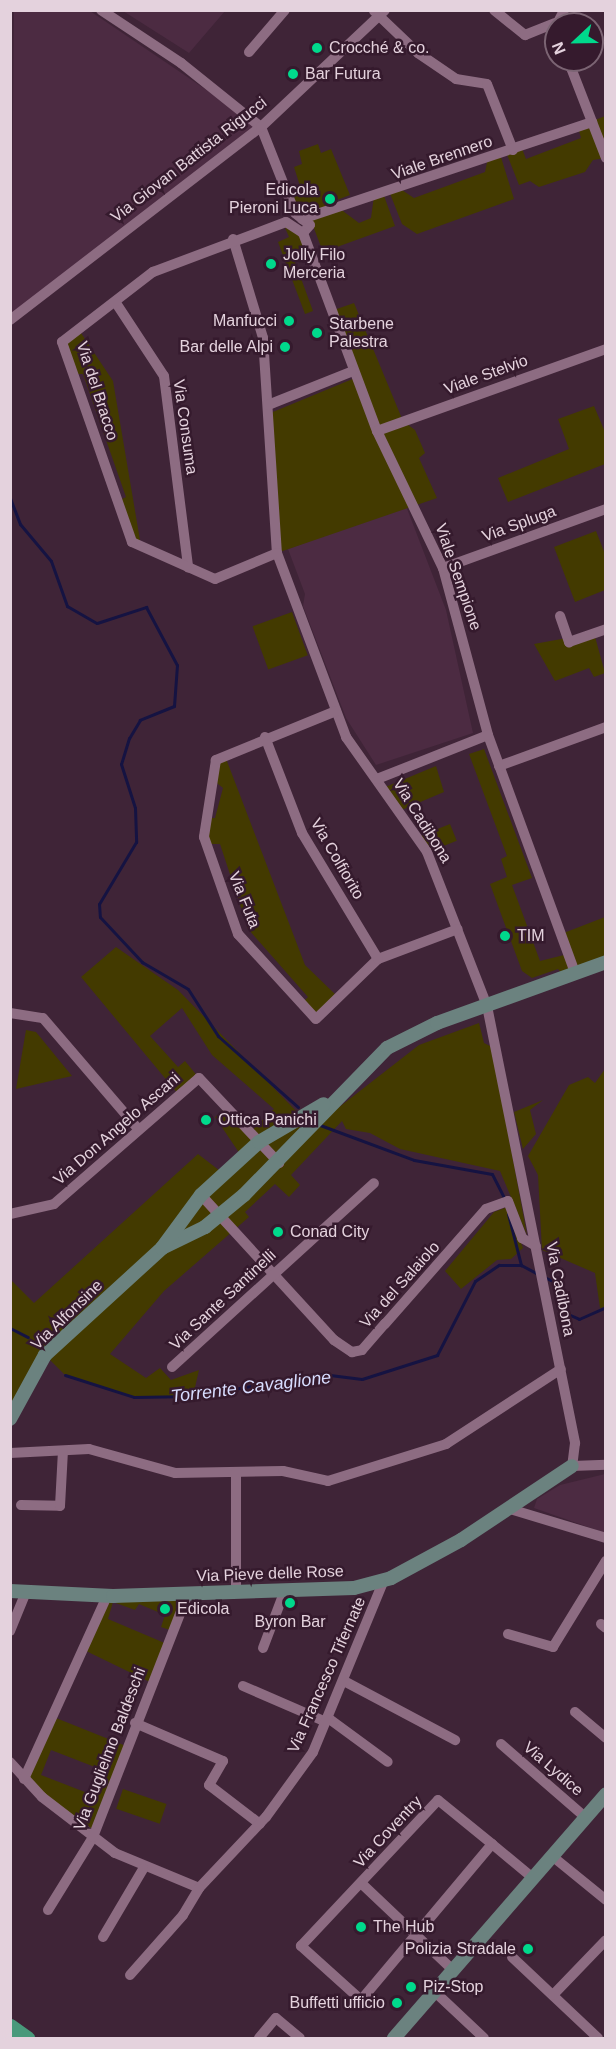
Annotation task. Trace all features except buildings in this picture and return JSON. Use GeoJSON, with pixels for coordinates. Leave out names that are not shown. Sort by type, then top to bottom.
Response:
{"type":"FeatureCollection","features":[{"type":"Feature","properties":{"kind":"main road","name":"Via Alfonsine"},"geometry":{"type":"LineString","coordinates":[[12,1414],[45,1355],[162,1248],[201,1195],[259,1142],[333,1098],[405,1037],[606,962]]}},
{"type":"Feature","properties":{"kind":"main road","name":"Via Alfonsine"},"geometry":{"type":"LineString","coordinates":[[162,1248],[220,1216],[279,1163],[333,1098]]}},
{"type":"Feature","properties":{"kind":"main road","name":"Via Pieve delle Rose"},"geometry":{"type":"LineString","coordinates":[[10,1591],[107,1596],[354,1588],[384,1580],[510,1509],[572,1466]]}},
{"type":"Feature","properties":{"kind":"main road"},"geometry":{"type":"LineString","coordinates":[[394,2038],[606,1794]]}},
{"type":"Feature","properties":{"kind":"main road"},"geometry":{"type":"LineString","coordinates":[[10,2026],[27,2038]]}},
{"type":"Feature","properties":{"kind":"street"},"geometry":{"type":"LineString","coordinates":[[101,10],[261,127],[298,216],[286,222]]}},
{"type":"Feature","properties":{"kind":"street"},"geometry":{"type":"LineString","coordinates":[[249,52],[285,10]]}},
{"type":"Feature","properties":{"kind":"street"},"geometry":{"type":"LineString","coordinates":[[494,10],[525,35],[544,29]]}},
{"type":"Feature","properties":{"kind":"street"},"geometry":{"type":"LineString","coordinates":[[379,12],[418,53],[456,79],[487,84],[513,150]]}},
{"type":"Feature","properties":{"kind":"street","name":"Via Giovan Battista Rigucci"},"geometry":{"type":"LineString","coordinates":[[10,320],[261,127],[379,12]]}},
{"type":"Feature","properties":{"kind":"street"},"geometry":{"type":"LineString","coordinates":[[573,72],[606,158]]}},
{"type":"Feature","properties":{"kind":"street","name":"Viale Brennero"},"geometry":{"type":"LineString","coordinates":[[298,216],[513,150],[592,122]]}},
{"type":"Feature","properties":{"kind":"street","name":"Viale Sempione"},"geometry":{"type":"LineString","coordinates":[[298,216],[310,228],[303,233],[377,431],[443,568],[488,735],[575,973]]}},
{"type":"Feature","properties":{"kind":"street"},"geometry":{"type":"LineString","coordinates":[[286,222],[303,233]]}},
{"type":"Feature","properties":{"kind":"street","name":"Via del Bracco"},"geometry":{"type":"LineString","coordinates":[[277,553],[215,579],[132,542],[62,342],[116,303],[153,272],[233,239],[286,222]]}},
{"type":"Feature","properties":{"kind":"street","name":"Via Cadibona"},"geometry":{"type":"LineString","coordinates":[[233,239],[260,322],[268,405],[277,553],[350,744],[428,852],[487,1006],[575,1443],[572,1466]]}},
{"type":"Feature","properties":{"kind":"street","name":"Via Consuma"},"geometry":{"type":"LineString","coordinates":[[116,303],[164,376],[188,567]]}},
{"type":"Feature","properties":{"kind":"street","name":"Viale Stelvio"},"geometry":{"type":"LineString","coordinates":[[377,431],[606,349]]}},
{"type":"Feature","properties":{"kind":"street"},"geometry":{"type":"LineString","coordinates":[[268,405],[353,371]]}},
{"type":"Feature","properties":{"kind":"street","name":"Via Spluga"},"geometry":{"type":"LineString","coordinates":[[443,568],[606,509]]}},
{"type":"Feature","properties":{"kind":"street"},"geometry":{"type":"LineString","coordinates":[[560,616],[569,642],[606,629]]}},
{"type":"Feature","properties":{"kind":"street","name":"Via Futa"},"geometry":{"type":"LineString","coordinates":[[336,711],[265,737],[216,760],[204,837],[238,934],[316,1019],[378,959],[458,929]]}},
{"type":"Feature","properties":{"kind":"street"},"geometry":{"type":"LineString","coordinates":[[499,766],[606,728]]}},
{"type":"Feature","properties":{"kind":"street"},"geometry":{"type":"LineString","coordinates":[[377,779],[488,735]]}},
{"type":"Feature","properties":{"kind":"street","name":"Via Colfiorito"},"geometry":{"type":"LineString","coordinates":[[265,737],[302,833],[378,959]]}},
{"type":"Feature","properties":{"kind":"street"},"geometry":{"type":"LineString","coordinates":[[10,1013],[43,1018],[138,1129]]}},
{"type":"Feature","properties":{"kind":"street","name":"Via Don Angelo Ascani"},"geometry":{"type":"LineString","coordinates":[[10,1214],[54,1204],[199,1078],[279,1163]]}},
{"type":"Feature","properties":{"kind":"street","name":"Via Sante Santinelli"},"geometry":{"type":"LineString","coordinates":[[172,1367],[374,1183]]}},
{"type":"Feature","properties":{"kind":"street","name":"Via del Salaiolo"},"geometry":{"type":"LineString","coordinates":[[201,1195],[334,1340],[352,1352],[362,1350],[380,1331],[486,1209],[508,1201],[522,1238],[536,1246]]}},
{"type":"Feature","properties":{"kind":"street"},"geometry":{"type":"LineString","coordinates":[[10,1453],[89,1449],[175,1473],[283,1471],[317,1482],[406,1460],[446,1444],[561,1369]]}},
{"type":"Feature","properties":{"kind":"street"},"geometry":{"type":"LineString","coordinates":[[21,1505],[60,1506],[63,1451]]}},
{"type":"Feature","properties":{"kind":"street"},"geometry":{"type":"LineString","coordinates":[[572,1466],[606,1465]]}},
{"type":"Feature","properties":{"kind":"street"},"geometry":{"type":"LineString","coordinates":[[236,1472],[236,1591]]}},
{"type":"Feature","properties":{"kind":"street"},"geometry":{"type":"LineString","coordinates":[[510,1509],[606,1538]]}},
{"type":"Feature","properties":{"kind":"street"},"geometry":{"type":"LineString","coordinates":[[508,1634],[553,1647],[606,1561]]}},
{"type":"Feature","properties":{"kind":"street","name":"Via Francesco Tifernate"},"geometry":{"type":"LineString","coordinates":[[130,1975],[183,1915],[199,1888],[260,1824],[313,1752],[384,1580]]}},
{"type":"Feature","properties":{"kind":"street"},"geometry":{"type":"LineString","coordinates":[[263,1648],[285,1590]]}},
{"type":"Feature","properties":{"kind":"street"},"geometry":{"type":"LineString","coordinates":[[10,1631],[26,1592]]}},
{"type":"Feature","properties":{"kind":"street","name":"Via Guglielmo Baldeschi"},"geometry":{"type":"LineString","coordinates":[[48,1910],[93,1837],[135,1723],[188,1593]]}},
{"type":"Feature","properties":{"kind":"street"},"geometry":{"type":"LineString","coordinates":[[24,1779],[107,1596]]}},
{"type":"Feature","properties":{"kind":"street"},"geometry":{"type":"LineString","coordinates":[[344,1681],[455,1740]]}},
{"type":"Feature","properties":{"kind":"street"},"geometry":{"type":"LineString","coordinates":[[243,1686],[327,1720],[388,1762]]}},
{"type":"Feature","properties":{"kind":"street"},"geometry":{"type":"LineString","coordinates":[[576,1712],[606,1738]]}},
{"type":"Feature","properties":{"kind":"street"},"geometry":{"type":"LineString","coordinates":[[135,1723],[223,1761],[208,1785],[260,1824]]}},
{"type":"Feature","properties":{"kind":"street","name":"Via Lydice"},"geometry":{"type":"LineString","coordinates":[[501,1744],[585,1817]]}},
{"type":"Feature","properties":{"kind":"street"},"geometry":{"type":"LineString","coordinates":[[10,1762],[24,1779],[93,1837],[143,1869],[199,1888]]}},
{"type":"Feature","properties":{"kind":"street","name":"Via Coventry"},"geometry":{"type":"LineString","coordinates":[[492,1844],[361,2000],[301,1946],[438,1800],[492,1844],[533,1878]]}},
{"type":"Feature","properties":{"kind":"street"},"geometry":{"type":"LineString","coordinates":[[552,1856],[606,1900]]}},
{"type":"Feature","properties":{"kind":"street"},"geometry":{"type":"LineString","coordinates":[[103,1937],[143,1869]]}},
{"type":"Feature","properties":{"kind":"street","name":"Via Coventry"},"geometry":{"type":"LineString","coordinates":[[361,1883],[453,1970]]}},
{"type":"Feature","properties":{"kind":"street"},"geometry":{"type":"LineString","coordinates":[[553,1995],[606,1940]]}},
{"type":"Feature","properties":{"kind":"street"},"geometry":{"type":"LineString","coordinates":[[512,1957],[598,2038]]}},
{"type":"Feature","properties":{"kind":"street"},"geometry":{"type":"LineString","coordinates":[[435,1992],[484,2038]]}},
{"type":"Feature","properties":{"kind":"street"},"geometry":{"type":"LineString","coordinates":[[259,2038],[276,2018],[300,2038]]}},
{"type":"Feature","properties":{"kind":"shaded area"},"geometry":{"type":"Polygon","coordinates":[[[14,11],[90,11],[261,127],[11,320],[14,11]]]}},
{"type":"Feature","properties":{"kind":"shaded area"},"geometry":{"type":"Polygon","coordinates":[[[123,11],[225,11],[189,53],[123,11]]]}},
{"type":"Feature","properties":{"kind":"shaded area"},"geometry":{"type":"Polygon","coordinates":[[[605,116],[605,158],[593,160],[585,172],[539,187],[530,181],[519,185],[506,152],[521,146],[526,159],[581,138],[578,127],[605,116]]]}},
{"type":"Feature","properties":{"kind":"shaded area"},"geometry":{"type":"Polygon","coordinates":[[[318,144],[321,153],[331,149],[350,195],[337,200],[339,208],[359,223],[371,218],[374,196],[383,193],[395,226],[323,252],[310,218],[302,219],[286,191],[300,186],[294,167],[302,164],[299,151],[318,144]]]}},
{"type":"Feature","properties":{"kind":"shaded area"},"geometry":{"type":"Polygon","coordinates":[[[500,154],[514,199],[417,234],[402,224],[389,191],[399,188],[414,198],[485,172],[488,158],[500,154]]]}},
{"type":"Feature","properties":{"kind":"shaded area"},"geometry":{"type":"Polygon","coordinates":[[[283,223],[303,233],[312,255],[295,262],[313,311],[305,314],[278,242],[289,237],[283,223]]]}},
{"type":"Feature","properties":{"kind":"shaded area"},"geometry":{"type":"Polygon","coordinates":[[[354,303],[403,421],[415,430],[425,453],[419,458],[437,498],[277,553],[268,414],[355,378],[331,311],[354,303]]]}},
{"type":"Feature","properties":{"kind":"shaded area"},"geometry":{"type":"Polygon","coordinates":[[[79,330],[113,381],[141,546],[132,542],[118,501],[126,497],[83,374],[73,374],[62,342],[79,330]]]}},
{"type":"Feature","properties":{"kind":"shaded area"},"geometry":{"type":"Polygon","coordinates":[[[594,406],[605,432],[605,464],[508,502],[498,478],[569,449],[558,419],[594,406]]]}},
{"type":"Feature","properties":{"kind":"shaded area"},"geometry":{"type":"Polygon","coordinates":[[[406,506],[446,610],[473,733],[376,765],[346,718],[303,606],[305,594],[288,549],[406,506]]]}},
{"type":"Feature","properties":{"kind":"shaded area"},"geometry":{"type":"Polygon","coordinates":[[[596,531],[605,554],[605,590],[575,602],[554,547],[596,531]]]}},
{"type":"Feature","properties":{"kind":"shaded area"},"geometry":{"type":"Polygon","coordinates":[[[292,612],[308,655],[268,670],[253,626],[292,612]]]}},
{"type":"Feature","properties":{"kind":"shaded area"},"geometry":{"type":"Polygon","coordinates":[[[594,633],[605,673],[594,677],[589,668],[555,681],[534,644],[594,633]]]}},
{"type":"Feature","properties":{"kind":"shaded area"},"geometry":{"type":"Polygon","coordinates":[[[484,749],[532,878],[512,885],[540,961],[568,954],[561,934],[605,917],[605,962],[565,977],[558,969],[532,978],[522,971],[490,884],[507,877],[501,859],[507,856],[469,754],[484,749]]]}},
{"type":"Feature","properties":{"kind":"shaded area"},"geometry":{"type":"Polygon","coordinates":[[[225,756],[305,965],[338,997],[316,1019],[302,1003],[308,997],[248,929],[220,844],[206,844],[207,818],[215,818],[223,788],[213,780],[216,760],[225,756]]]}},
{"type":"Feature","properties":{"kind":"shaded area"},"geometry":{"type":"Polygon","coordinates":[[[436,766],[444,792],[399,811],[383,788],[436,766]]]}},
{"type":"Feature","properties":{"kind":"shaded area"},"geometry":{"type":"Polygon","coordinates":[[[450,824],[457,841],[424,854],[418,837],[450,824]]]}},
{"type":"Feature","properties":{"kind":"shaded area"},"geometry":{"type":"Polygon","coordinates":[[[116,947],[178,990],[302,1117],[338,1108],[419,1045],[479,1023],[484,1043],[492,1047],[527,1235],[500,1171],[400,1149],[370,1133],[346,1129],[342,1121],[291,1175],[300,1185],[289,1197],[275,1184],[245,1212],[249,1217],[164,1291],[110,1354],[146,1378],[160,1368],[171,1380],[199,1370],[193,1396],[134,1397],[65,1375],[45,1355],[11,1419],[11,1280],[34,1303],[198,1154],[224,1174],[242,1157],[215,1117],[227,1107],[250,1132],[274,1109],[212,1055],[182,1008],[150,1036],[178,1067],[185,1061],[199,1078],[179,1095],[81,977],[116,947]]]}},
{"type":"Feature","properties":{"kind":"shaded area"},"geometry":{"type":"Polygon","coordinates":[[[26,1030],[36,1032],[72,1076],[16,1089],[26,1030]]]}},
{"type":"Feature","properties":{"kind":"shaded area"},"geometry":{"type":"Polygon","coordinates":[[[605,1069],[606,1307],[600,1308],[595,1273],[542,1250],[538,1175],[528,1156],[569,1085],[588,1077],[595,1083],[605,1069]]]}},
{"type":"Feature","properties":{"kind":"shaded area"},"geometry":{"type":"Polygon","coordinates":[[[543,1100],[530,1110],[536,1134],[523,1149],[514,1112],[543,1100]]]}},
{"type":"Feature","properties":{"kind":"shaded area"},"geometry":{"type":"Polygon","coordinates":[[[507,1207],[523,1248],[511,1259],[497,1260],[461,1289],[445,1271],[494,1212],[507,1207]]]}},
{"type":"Feature","properties":{"kind":"shaded area"},"geometry":{"type":"Polygon","coordinates":[[[605,1474],[605,1533],[534,1508],[537,1499],[560,1485],[605,1474]]]}},
{"type":"Feature","properties":{"kind":"shaded area"},"geometry":{"type":"Polygon","coordinates":[[[188,1593],[173,1631],[161,1627],[165,1615],[139,1604],[135,1610],[113,1602],[108,1619],[167,1644],[152,1683],[84,1650],[107,1596],[188,1593]]]}},
{"type":"Feature","properties":{"kind":"shaded area"},"geometry":{"type":"Polygon","coordinates":[[[56,1718],[126,1746],[93,1837],[24,1779],[56,1718]],[[51,1750],[41,1775],[90,1794],[100,1769],[51,1750]]]}},
{"type":"Feature","properties":{"kind":"shaded area"},"geometry":{"type":"Polygon","coordinates":[[[123,1789],[166,1804],[160,1824],[116,1809],[123,1789]]]}},
{"type":"Feature","properties":{"kind":"waterway"},"geometry":{"type":"LineString","coordinates":[[10,387],[10,402]]}},
{"type":"Feature","properties":{"kind":"waterway"},"geometry":{"type":"LineString","coordinates":[[10,498],[20,524],[51,561],[67,606],[97,623],[146,607],[177,665],[174,706],[140,720],[129,738],[121,764],[135,808],[136,842],[99,904],[100,917],[142,962],[188,989],[218,1036],[298,1107]]}},
{"type":"Feature","properties":{"kind":"waterway"},"geometry":{"type":"LineString","coordinates":[[320,1125],[414,1160],[492,1174],[504,1198]]}},
{"type":"Feature","properties":{"kind":"waterway"},"geometry":{"type":"LineString","coordinates":[[508,1214],[521,1265]]}},
{"type":"Feature","properties":{"kind":"waterway","name":"Torrente Cavaglione"},"geometry":{"type":"LineString","coordinates":[[65,1375],[134,1397],[193,1396],[322,1374],[362,1379],[437,1355],[475,1281],[499,1265],[521,1265],[538,1274]]}},
{"type":"Feature","properties":{"kind":"waterway","name":"Torrente Cavaglione"},"geometry":{"type":"LineString","coordinates":[[544,1277],[557,1283],[568,1314],[579,1319],[606,1307]]}},
{"type":"Feature","properties":{"kind":"waterway","name":"Torrente Cavaglione"},"geometry":{"type":"LineString","coordinates":[[10,1328],[28,1337]]}},
{"type":"Feature","properties":{"kind":"place","name":"Crocché & co."},"geometry":{"type":"Point","coordinates":[317,48]}},
{"type":"Feature","properties":{"kind":"place","name":"Bar Futura"},"geometry":{"type":"Point","coordinates":[293,74]}},
{"type":"Feature","properties":{"kind":"place","name":"Edicola Pieroni Luca"},"geometry":{"type":"Point","coordinates":[330,199]}},
{"type":"Feature","properties":{"kind":"place","name":"Jolly Filo Merceria"},"geometry":{"type":"Point","coordinates":[271,264]}},
{"type":"Feature","properties":{"kind":"place","name":"Manfucci"},"geometry":{"type":"Point","coordinates":[289,321]}},
{"type":"Feature","properties":{"kind":"place","name":"Starbene Palestra"},"geometry":{"type":"Point","coordinates":[317,333]}},
{"type":"Feature","properties":{"kind":"place","name":"Bar delle Alpi"},"geometry":{"type":"Point","coordinates":[285,347]}},
{"type":"Feature","properties":{"kind":"place","name":"TIM"},"geometry":{"type":"Point","coordinates":[505,936]}},
{"type":"Feature","properties":{"kind":"place","name":"Ottica Panichi"},"geometry":{"type":"Point","coordinates":[206,1120]}},
{"type":"Feature","properties":{"kind":"place","name":"Conad City"},"geometry":{"type":"Point","coordinates":[278,1232]}},
{"type":"Feature","properties":{"kind":"place","name":"Byron Bar"},"geometry":{"type":"Point","coordinates":[290,1603]}},
{"type":"Feature","properties":{"kind":"place","name":"Edicola"},"geometry":{"type":"Point","coordinates":[165,1609]}},
{"type":"Feature","properties":{"kind":"place","name":"The Hub"},"geometry":{"type":"Point","coordinates":[361,1927]}},
{"type":"Feature","properties":{"kind":"place","name":"Polizia Stradale"},"geometry":{"type":"Point","coordinates":[528,1949]}},
{"type":"Feature","properties":{"kind":"place","name":"Piz-Stop"},"geometry":{"type":"Point","coordinates":[411,1987]}},
{"type":"Feature","properties":{"kind":"place","name":"Buffetti ufficio"},"geometry":{"type":"Point","coordinates":[397,2003]}}]}
